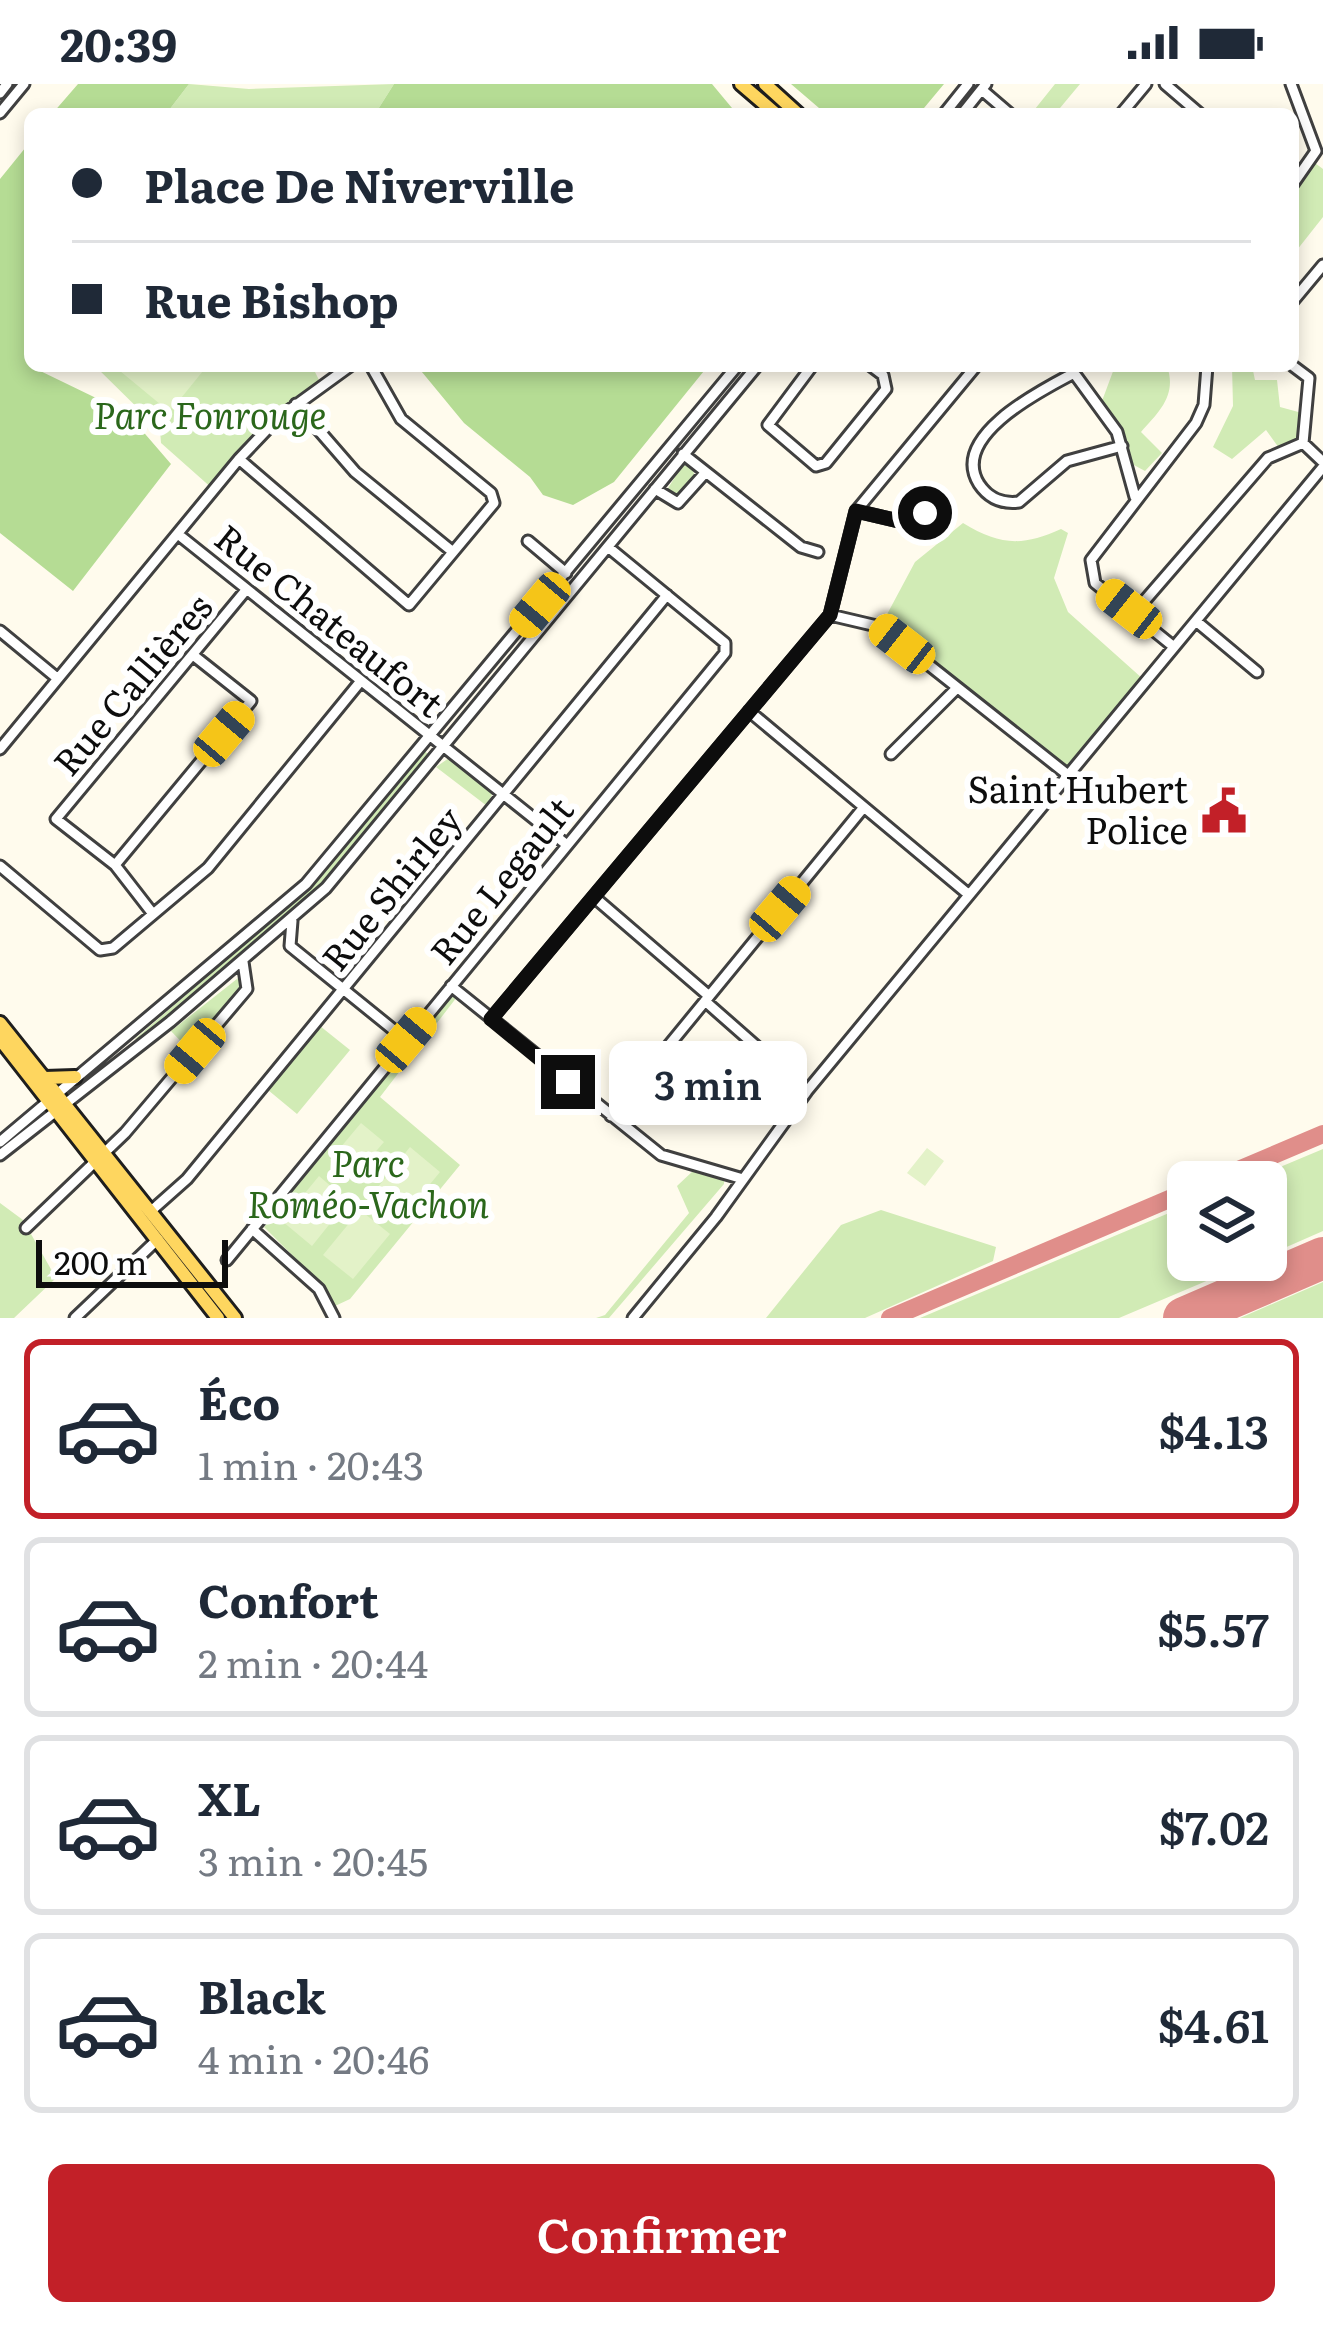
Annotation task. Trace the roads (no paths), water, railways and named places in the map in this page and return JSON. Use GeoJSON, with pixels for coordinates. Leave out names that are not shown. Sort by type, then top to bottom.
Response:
{"type":"FeatureCollection","features":[{"type":"Feature","properties":{"kind":"main road"},"geometry":{"type":"LineString","coordinates":[[741,84],[769,108]]}},
{"type":"Feature","properties":{"kind":"main road"},"geometry":{"type":"LineString","coordinates":[[765,84],[791,108]]}},
{"type":"Feature","properties":{"kind":"main road"},"geometry":{"type":"LineString","coordinates":[[0,1023],[163,1236],[218,1318]]}},
{"type":"Feature","properties":{"kind":"main road"},"geometry":{"type":"LineString","coordinates":[[0,1039],[41,1081]]}},
{"type":"Feature","properties":{"kind":"main road"},"geometry":{"type":"LineString","coordinates":[[41,1081],[75,1077]]}},
{"type":"Feature","properties":{"kind":"main road"},"geometry":{"type":"LineString","coordinates":[[102,1156],[151,1211],[163,1236],[235,1318]]}},
{"type":"Feature","properties":{"kind":"street"},"geometry":{"type":"LineString","coordinates":[[0,93],[7,84]]}},
{"type":"Feature","properties":{"kind":"street"},"geometry":{"type":"LineString","coordinates":[[0,113],[24,84]]}},
{"type":"Feature","properties":{"kind":"street"},"geometry":{"type":"LineString","coordinates":[[949,108],[968,84]]}},
{"type":"Feature","properties":{"kind":"street"},"geometry":{"type":"LineString","coordinates":[[1126,108],[1146,84]]}},
{"type":"Feature","properties":{"kind":"street"},"geometry":{"type":"LineString","coordinates":[[1165,84],[1192,108]]}},
{"type":"Feature","properties":{"kind":"street"},"geometry":{"type":"LineString","coordinates":[[1291,84],[1316,151],[1299,175]]}},
{"type":"Feature","properties":{"kind":"street"},"geometry":{"type":"LineString","coordinates":[[1299,294],[1323,265]]}},
{"type":"Feature","properties":{"kind":"street"},"geometry":{"type":"LineString","coordinates":[[1299,370],[1309,378]]}},
{"type":"Feature","properties":{"kind":"street"},"geometry":{"type":"LineString","coordinates":[[0,749],[239,459],[296,404],[341,372]]}},
{"type":"Feature","properties":{"kind":"street"},"geometry":{"type":"LineString","coordinates":[[239,459],[409,605],[494,503],[491,493],[401,419],[374,372]]}},
{"type":"Feature","properties":{"kind":"street"},"geometry":{"type":"LineString","coordinates":[[0,1142],[30,1114],[58,1102],[75,1077],[291,900],[732,372]]}},
{"type":"Feature","properties":{"kind":"street"},"geometry":{"type":"LineString","coordinates":[[0,1155],[58,1102],[292,921],[445,748],[753,372]]}},
{"type":"Feature","properties":{"kind":"street"},"geometry":{"type":"LineString","coordinates":[[808,372],[768,425],[816,466],[826,463],[886,389],[878,372]]}},
{"type":"Feature","properties":{"kind":"street"},"geometry":{"type":"LineString","coordinates":[[491,1019],[830,615],[856,511],[971,372]]}},
{"type":"Feature","properties":{"kind":"street"},"geometry":{"type":"LineString","coordinates":[[1066,372],[991,428],[974,466],[982,489],[1001,502],[1019,502],[1067,461],[1122,446]]}},
{"type":"Feature","properties":{"kind":"street"},"geometry":{"type":"LineString","coordinates":[[1075,372],[1108,413],[1135,497]]}},
{"type":"Feature","properties":{"kind":"street"},"geometry":{"type":"LineString","coordinates":[[1174,647],[1095,583],[1090,560],[1196,423],[1207,372]]}},
{"type":"Feature","properties":{"kind":"street"},"geometry":{"type":"LineString","coordinates":[[1309,378],[1323,374]]}},
{"type":"Feature","properties":{"kind":"street"},"geometry":{"type":"LineString","coordinates":[[634,1316],[807,1090],[1323,465],[1303,443],[1309,378]]}},
{"type":"Feature","properties":{"kind":"street"},"geometry":{"type":"LineString","coordinates":[[296,404],[355,472],[454,552]]}},
{"type":"Feature","properties":{"kind":"street"},"geometry":{"type":"LineString","coordinates":[[1134,613],[1268,458],[1303,443]]}},
{"type":"Feature","properties":{"kind":"street"},"geometry":{"type":"LineString","coordinates":[[683,454],[801,547],[818,552]]}},
{"type":"Feature","properties":{"kind":"street"},"geometry":{"type":"LineString","coordinates":[[655,489],[678,503],[705,472]]}},
{"type":"Feature","properties":{"kind":"street"},"geometry":{"type":"LineString","coordinates":[[856,511],[920,526]]}},
{"type":"Feature","properties":{"kind":"street","name":"Rue Chateaufort"},"geometry":{"type":"LineString","coordinates":[[179,535],[567,844]]}},
{"type":"Feature","properties":{"kind":"street"},"geometry":{"type":"LineString","coordinates":[[527,541],[566,573]]}},
{"type":"Feature","properties":{"kind":"street"},"geometry":{"type":"LineString","coordinates":[[608,547],[667,596]]}},
{"type":"Feature","properties":{"kind":"street","name":"Rue Callières"},"geometry":{"type":"LineString","coordinates":[[153,914],[115,865],[56,819],[247,590]]}},
{"type":"Feature","properties":{"kind":"street","name":"Rue Legault"},"geometry":{"type":"LineString","coordinates":[[226,1260],[726,647],[667,596]]}},
{"type":"Feature","properties":{"kind":"street","name":"Rue Shirley"},"geometry":{"type":"LineString","coordinates":[[151,1211],[187,1179],[667,596]]}},
{"type":"Feature","properties":{"kind":"street"},"geometry":{"type":"LineString","coordinates":[[830,615],[881,627],[1068,775]]}},
{"type":"Feature","properties":{"kind":"street"},"geometry":{"type":"LineString","coordinates":[[1196,622],[1257,672]]}},
{"type":"Feature","properties":{"kind":"street"},"geometry":{"type":"LineString","coordinates":[[0,631],[58,678]]}},
{"type":"Feature","properties":{"kind":"street"},"geometry":{"type":"LineString","coordinates":[[115,865],[251,700],[193,655]]}},
{"type":"Feature","properties":{"kind":"street"},"geometry":{"type":"LineString","coordinates":[[0,866],[100,950],[112,949],[208,868],[360,682]]}},
{"type":"Feature","properties":{"kind":"street"},"geometry":{"type":"LineString","coordinates":[[891,754],[957,688]]}},
{"type":"Feature","properties":{"kind":"street"},"geometry":{"type":"LineString","coordinates":[[749,711],[968,894]]}},
{"type":"Feature","properties":{"kind":"street"},"geometry":{"type":"LineString","coordinates":[[610,1116],[865,807]]}},
{"type":"Feature","properties":{"kind":"street"},"geometry":{"type":"LineString","coordinates":[[594,897],[807,1090]]}},
{"type":"Feature","properties":{"kind":"street"},"geometry":{"type":"LineString","coordinates":[[292,921],[290,946],[406,1040]]}},
{"type":"Feature","properties":{"kind":"street"},"geometry":{"type":"LineString","coordinates":[[26,1228],[102,1156],[247,989],[244,962]]}},
{"type":"Feature","properties":{"kind":"street"},"geometry":{"type":"LineString","coordinates":[[451,986],[662,1155],[743,1179]]}},
{"type":"Feature","properties":{"kind":"street"},"geometry":{"type":"LineString","coordinates":[[30,1114],[41,1081]]}},
{"type":"Feature","properties":{"kind":"street"},"geometry":{"type":"LineString","coordinates":[[252,1229],[319,1289],[334,1318]]}},
{"type":"Feature","properties":{"kind":"street"},"geometry":{"type":"LineString","coordinates":[[75,1318],[163,1236]]}},
{"type":"Feature","properties":{"kind":"place","name":"Saint Hubert Police"},"geometry":{"type":"Point","coordinates":[1224,811]}},
{"type":"Feature","properties":{"kind":"park label","name":"Parc Fonrouge"},"geometry":{"type":"Point","coordinates":[210,416]}},
{"type":"Feature","properties":{"kind":"park label","name":"Parc Roméo-Vachon"},"geometry":{"type":"Point","coordinates":[368,1184]}}]}
